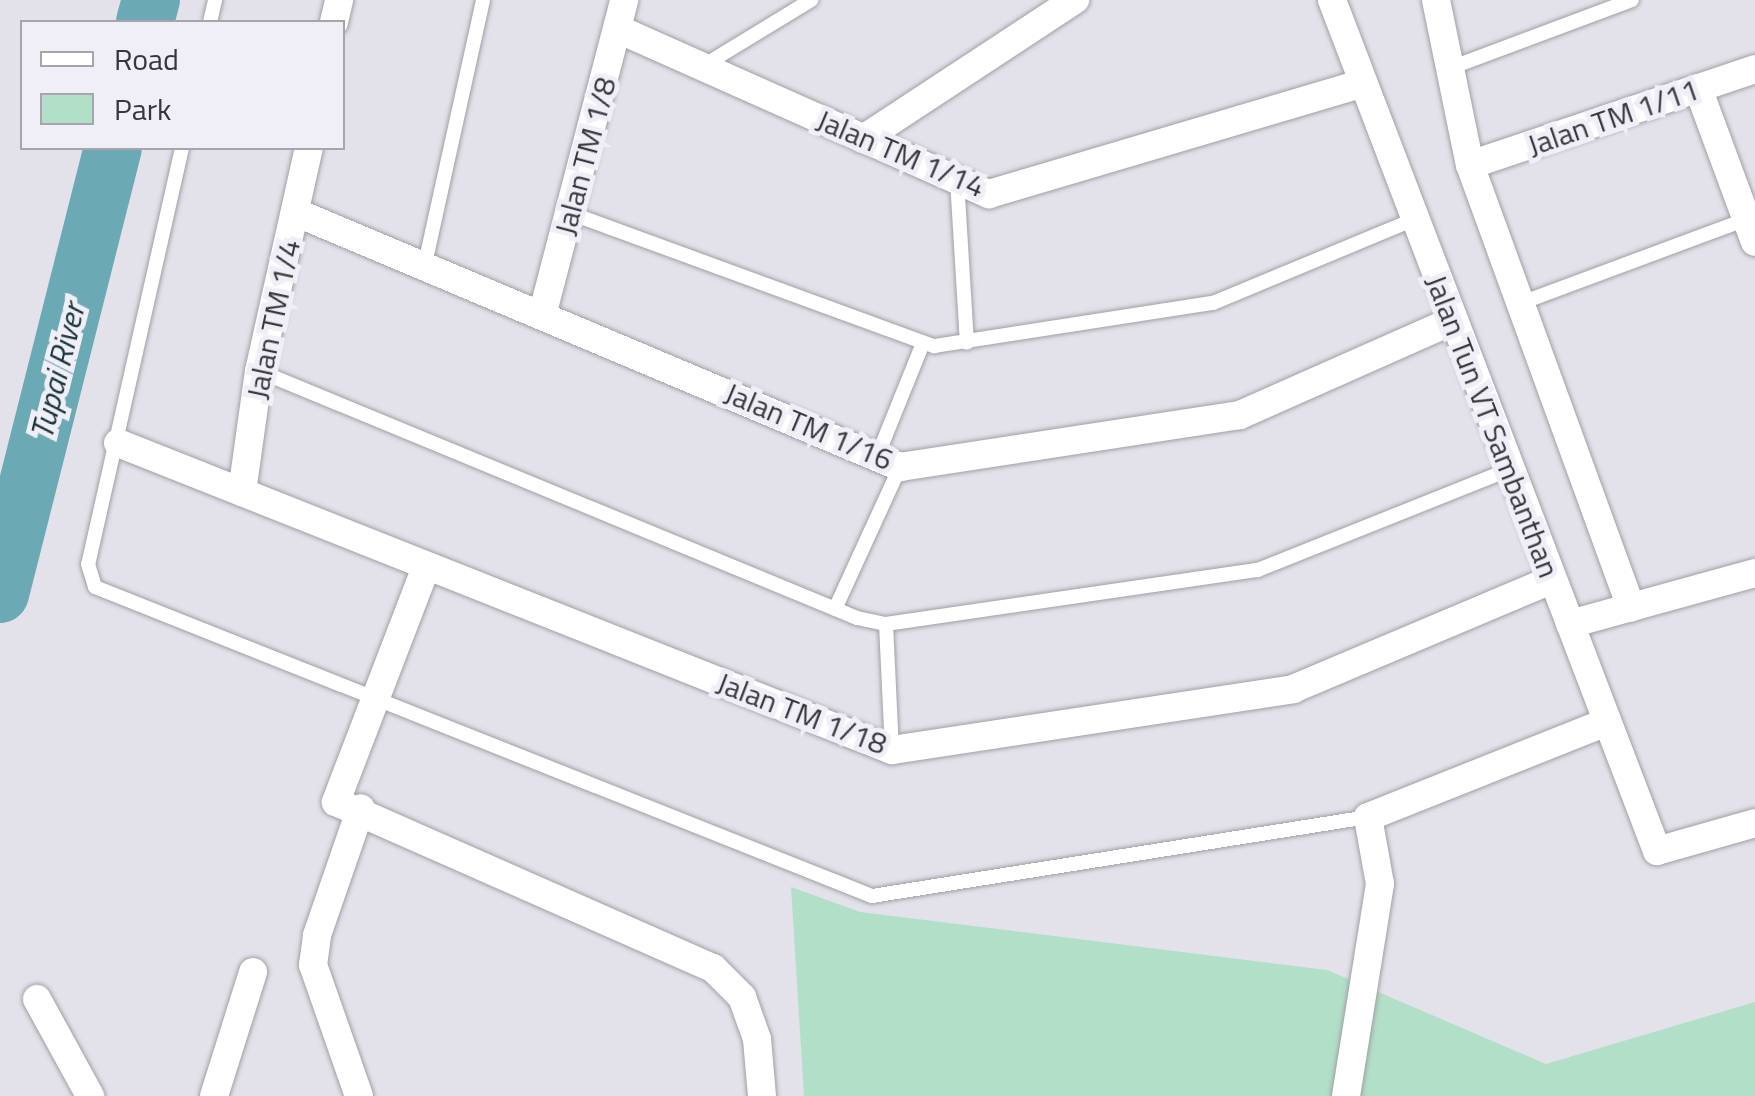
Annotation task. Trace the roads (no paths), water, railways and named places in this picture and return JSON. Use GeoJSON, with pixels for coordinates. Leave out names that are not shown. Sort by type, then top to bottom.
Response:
{"type":"FeatureCollection","features":[{"type":"Feature","properties":{"kind":"street","name":"Jalan TM 1/8"},"geometry":{"type":"LineString","coordinates":[[543,312],[620,30],[624,0]]}},
{"type":"Feature","properties":{"kind":"street"},"geometry":{"type":"LineString","coordinates":[[863,139],[1075,0]]}},
{"type":"Feature","properties":{"kind":"street","name":"Jalan Tun VT Sambanthan"},"geometry":{"type":"LineString","coordinates":[[1332,0],[1656,851],[1755,823]]}},
{"type":"Feature","properties":{"kind":"street"},"geometry":{"type":"LineString","coordinates":[[1436,0],[1470,166],[1630,608]]}},
{"type":"Feature","properties":{"kind":"street","name":"Jalan TM 1/14"},"geometry":{"type":"LineString","coordinates":[[620,30],[989,194],[1363,83]]}},
{"type":"Feature","properties":{"kind":"street","name":"Jalan TM 1/11"},"geometry":{"type":"LineString","coordinates":[[1470,166],[1755,69]]}},
{"type":"Feature","properties":{"kind":"street"},"geometry":{"type":"LineString","coordinates":[[1698,88],[1752,226]]}},
{"type":"Feature","properties":{"kind":"street","name":"Jalan TM 1/4"},"geometry":{"type":"LineString","coordinates":[[242,492],[260,371],[309,150]]}},
{"type":"Feature","properties":{"kind":"street","name":"Jalan TM 1/16"},"geometry":{"type":"LineString","coordinates":[[296,212],[543,312],[888,462],[1240,415],[1454,320]]}},
{"type":"Feature","properties":{"kind":"street","name":"Jalan TM 1/18"},"geometry":{"type":"LineString","coordinates":[[118,443],[892,750],[1293,689],[1551,580]]}},
{"type":"Feature","properties":{"kind":"street"},"geometry":{"type":"LineString","coordinates":[[426,566],[336,802],[361,808],[713,968],[742,997],[757,1039],[762,1096]]}},
{"type":"Feature","properties":{"kind":"street"},"geometry":{"type":"LineString","coordinates":[[1570,624],[1755,573]]}},
{"type":"Feature","properties":{"kind":"street"},"geometry":{"type":"LineString","coordinates":[[1346,1096],[1380,884],[1368,818],[1608,722]]}},
{"type":"Feature","properties":{"kind":"street"},"geometry":{"type":"LineString","coordinates":[[359,1096],[313,966],[317,935],[361,808]]}},
{"type":"Feature","properties":{"kind":"street"},"geometry":{"type":"LineString","coordinates":[[214,1096],[253,972]]}},
{"type":"Feature","properties":{"kind":"street"},"geometry":{"type":"LineString","coordinates":[[37,999],[90,1096]]}},
{"type":"Feature","properties":{"kind":"lane"},"geometry":{"type":"LineString","coordinates":[[425,264],[484,0]]}},
{"type":"Feature","properties":{"kind":"lane"},"geometry":{"type":"LineString","coordinates":[[702,67],[812,0]]}},
{"type":"Feature","properties":{"kind":"lane"},"geometry":{"type":"LineString","coordinates":[[1450,68],[1632,0]]}},
{"type":"Feature","properties":{"kind":"lane"},"geometry":{"type":"LineString","coordinates":[[182,150],[88,564],[94,587],[872,896],[1368,818]]}},
{"type":"Feature","properties":{"kind":"lane"},"geometry":{"type":"LineString","coordinates":[[958,180],[966,343]]}},
{"type":"Feature","properties":{"kind":"lane"},"geometry":{"type":"LineString","coordinates":[[570,213],[922,342],[966,343],[1213,303],[1415,219]]}},
{"type":"Feature","properties":{"kind":"lane"},"geometry":{"type":"LineString","coordinates":[[1521,304],[1752,226]]}},
{"type":"Feature","properties":{"kind":"lane"},"geometry":{"type":"LineString","coordinates":[[835,609],[888,462],[922,342]]}},
{"type":"Feature","properties":{"kind":"lane"},"geometry":{"type":"LineString","coordinates":[[260,371],[835,609],[886,624],[1258,570],[1510,469]]}},
{"type":"Feature","properties":{"kind":"lane"},"geometry":{"type":"LineString","coordinates":[[886,624],[892,750]]}},
{"type":"Feature","properties":{"kind":"waterway","name":"Tupai River"},"geometry":{"type":"LineString","coordinates":[[146,20],[151,0]]}},
{"type":"Feature","properties":{"kind":"waterway","name":"Tupai River"},"geometry":{"type":"LineString","coordinates":[[0,594],[112,150]]}}]}
